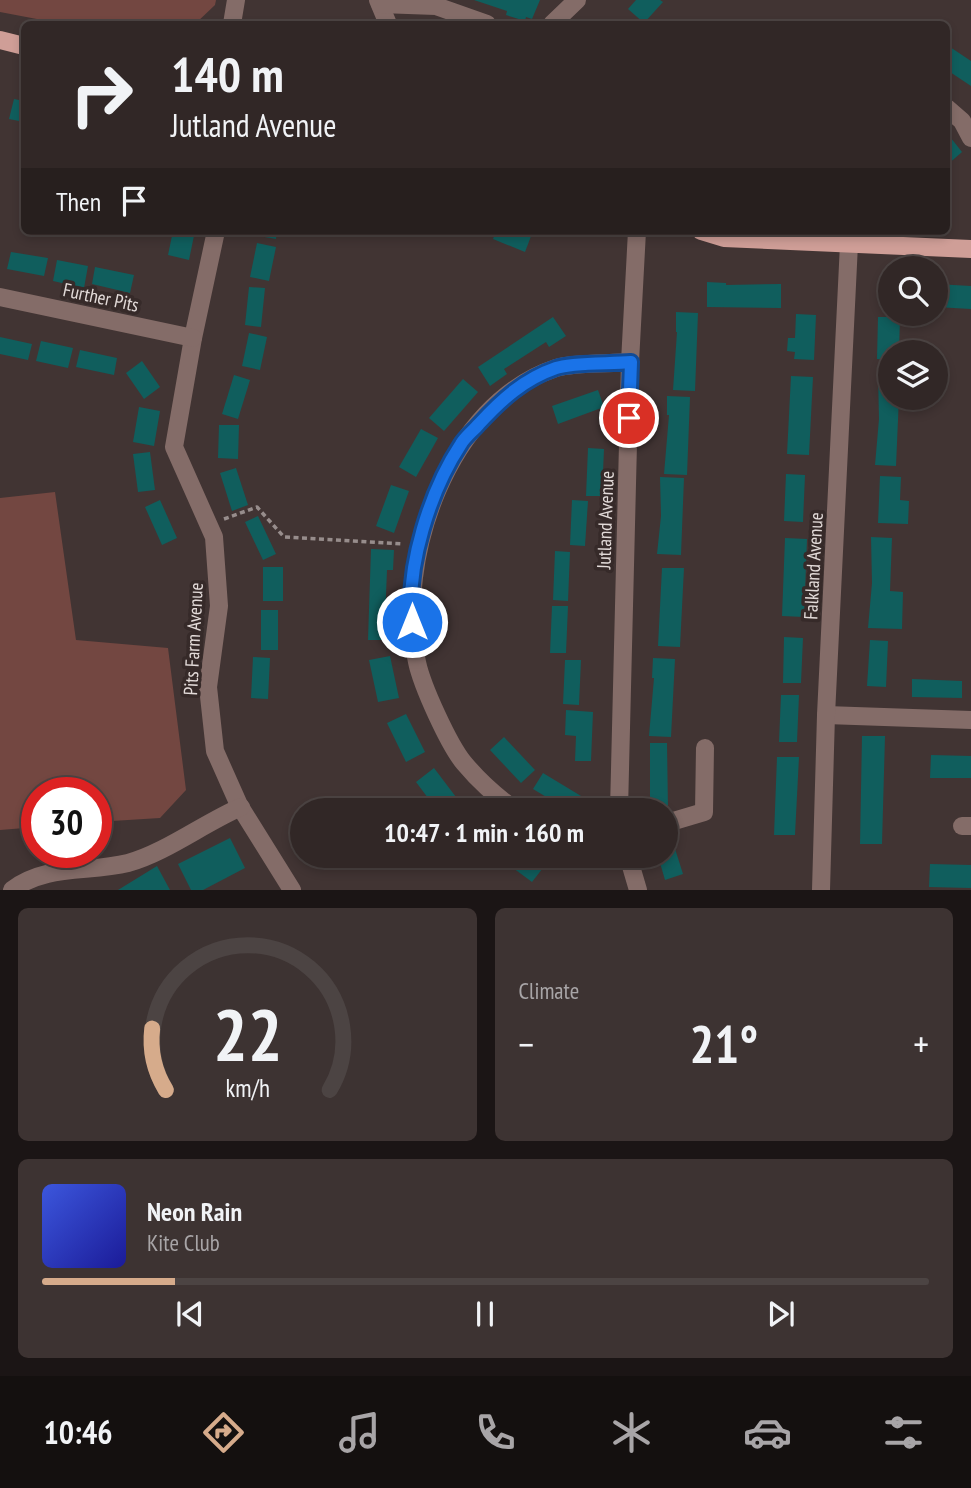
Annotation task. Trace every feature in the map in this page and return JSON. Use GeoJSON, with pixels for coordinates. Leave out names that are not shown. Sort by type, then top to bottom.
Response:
{"type":"FeatureCollection","features":[{"type":"Feature","properties":{"kind":"main road"},"geometry":{"type":"LineString","coordinates":[[0,40],[21,45]]}},
{"type":"Feature","properties":{"kind":"main road"},"geometry":{"type":"LineString","coordinates":[[714,235],[724,238],[971,249]]}},
{"type":"Feature","properties":{"kind":"street"},"geometry":{"type":"LineString","coordinates":[[232,21],[236,0]]}},
{"type":"Feature","properties":{"kind":"street"},"geometry":{"type":"LineString","coordinates":[[555,21],[577,0]]}},
{"type":"Feature","properties":{"kind":"street"},"geometry":{"type":"LineString","coordinates":[[387,21],[379,2],[436,6],[478,21]]}},
{"type":"Feature","properties":{"kind":"street"},"geometry":{"type":"LineString","coordinates":[[950,111],[962,121],[971,138]]}},
{"type":"Feature","properties":{"kind":"street","name":"Pits Farm Avenue"},"geometry":{"type":"LineString","coordinates":[[215,235],[193,338],[174,447],[214,537],[219,606],[208,687],[215,751],[240,806],[292,890]]}},
{"type":"Feature","properties":{"kind":"street","name":"Jutland Avenue"},"geometry":{"type":"LineString","coordinates":[[619,798],[637,235]]}},
{"type":"Feature","properties":{"kind":"street","name":"Falkland Avenue"},"geometry":{"type":"LineString","coordinates":[[821,890],[849,244]]}},
{"type":"Feature","properties":{"kind":"street","name":"Further Pits"},"geometry":{"type":"LineString","coordinates":[[0,298],[193,338]]}},
{"type":"Feature","properties":{"kind":"street"},"geometry":{"type":"LineString","coordinates":[[499,798],[463,762],[426,689],[417,663],[410,602],[419,545],[438,486],[462,442],[503,399],[529,380],[558,367],[631,362]]}},
{"type":"Feature","properties":{"kind":"street"},"geometry":{"type":"LineString","coordinates":[[827,715],[971,720]]}},
{"type":"Feature","properties":{"kind":"street"},"geometry":{"type":"LineString","coordinates":[[678,820],[704,812],[705,748]]}},
{"type":"Feature","properties":{"kind":"street"},"geometry":{"type":"LineString","coordinates":[[12,890],[44,873],[128,863],[240,806]]}},
{"type":"Feature","properties":{"kind":"street"},"geometry":{"type":"LineString","coordinates":[[632,868],[638,890]]}},
{"type":"Feature","properties":{"kind":"path"},"geometry":{"type":"LineString","coordinates":[[209,525],[257,507],[284,537],[419,545]]}},
{"type":"Feature","properties":{"kind":"shaded area"},"geometry":{"type":"Polygon","coordinates":[[[0,0],[216,0],[215,5],[198,21],[47,21],[0,12],[0,0]]]}},
{"type":"Feature","properties":{"kind":"shaded area"},"geometry":{"type":"Polygon","coordinates":[[[55,492],[76,640],[168,648],[186,790],[160,818],[112,821],[112,777],[21,777],[21,828],[0,830],[0,498],[55,492]]]}},
{"type":"Feature","properties":{"kind":"building"},"geometry":{"type":"Polygon","coordinates":[[[474,0],[540,0],[532,19],[526,17],[525,21],[506,15],[507,11],[474,0]]]}},
{"type":"Feature","properties":{"kind":"building"},"geometry":{"type":"Polygon","coordinates":[[[636,0],[663,2],[646,21],[642,21],[628,9],[636,0]]]}},
{"type":"Feature","properties":{"kind":"building"},"geometry":{"type":"Polygon","coordinates":[[[950,47],[971,61],[971,86],[950,72],[950,47]]]}},
{"type":"Feature","properties":{"kind":"building"},"geometry":{"type":"Polygon","coordinates":[[[14,99],[21,100],[21,121],[9,119],[14,99]]]}},
{"type":"Feature","properties":{"kind":"building"},"geometry":{"type":"Polygon","coordinates":[[[950,137],[962,152],[950,162],[950,137]]]}},
{"type":"Feature","properties":{"kind":"building"},"geometry":{"type":"Polygon","coordinates":[[[172,235],[194,235],[189,260],[168,255],[172,235]]]}},
{"type":"Feature","properties":{"kind":"building"},"geometry":{"type":"Polygon","coordinates":[[[259,235],[276,235],[276,239],[259,235]]]}},
{"type":"Feature","properties":{"kind":"building"},"geometry":{"type":"Polygon","coordinates":[[[494,235],[531,235],[525,252],[493,239],[494,235]]]}},
{"type":"Feature","properties":{"kind":"building"},"geometry":{"type":"Polygon","coordinates":[[[257,243],[276,247],[269,281],[250,277],[257,243]]]}},
{"type":"Feature","properties":{"kind":"building"},"geometry":{"type":"Polygon","coordinates":[[[11,252],[48,258],[44,276],[7,269],[11,252]]]}},
{"type":"Feature","properties":{"kind":"building"},"geometry":{"type":"Polygon","coordinates":[[[57,260],[88,266],[84,288],[53,281],[57,260]]]}},
{"type":"Feature","properties":{"kind":"building"},"geometry":{"type":"Polygon","coordinates":[[[95,267],[134,275],[130,293],[92,284],[95,267]]]}},
{"type":"Feature","properties":{"kind":"building"},"geometry":{"type":"Polygon","coordinates":[[[707,282],[726,285],[781,284],[781,308],[707,307],[707,282]]]}},
{"type":"Feature","properties":{"kind":"building"},"geometry":{"type":"Polygon","coordinates":[[[948,285],[971,286],[971,309],[948,308],[948,285]]]}},
{"type":"Feature","properties":{"kind":"building"},"geometry":{"type":"Polygon","coordinates":[[[249,287],[265,288],[261,327],[245,325],[249,287]]]}},
{"type":"Feature","properties":{"kind":"building"},"geometry":{"type":"Polygon","coordinates":[[[676,312],[698,313],[695,391],[673,390],[676,312]]]}},
{"type":"Feature","properties":{"kind":"building"},"geometry":{"type":"Polygon","coordinates":[[[796,314],[816,315],[814,360],[794,359],[795,352],[787,351],[788,338],[795,338],[796,314]]]}},
{"type":"Feature","properties":{"kind":"building"},"geometry":{"type":"Polygon","coordinates":[[[553,317],[566,336],[549,347],[546,342],[504,369],[507,374],[490,386],[478,367],[553,317]]]}},
{"type":"Feature","properties":{"kind":"building"},"geometry":{"type":"Polygon","coordinates":[[[878,317],[878,326],[900,326],[899,340],[878,340],[877,359],[878,317]]]}},
{"type":"Feature","properties":{"kind":"building"},"geometry":{"type":"Polygon","coordinates":[[[249,333],[267,337],[260,370],[242,366],[249,333]]]}},
{"type":"Feature","properties":{"kind":"building"},"geometry":{"type":"Polygon","coordinates":[[[0,337],[32,344],[28,360],[0,354],[0,337]]]}},
{"type":"Feature","properties":{"kind":"building"},"geometry":{"type":"Polygon","coordinates":[[[41,341],[73,348],[68,368],[36,361],[41,341]]]}},
{"type":"Feature","properties":{"kind":"building"},"geometry":{"type":"Polygon","coordinates":[[[80,350],[117,358],[114,375],[76,367],[80,350]]]}},
{"type":"Feature","properties":{"kind":"building"},"geometry":{"type":"Polygon","coordinates":[[[142,361],[160,387],[144,399],[126,373],[142,361]]]}},
{"type":"Feature","properties":{"kind":"building"},"geometry":{"type":"Polygon","coordinates":[[[234,375],[250,380],[238,419],[222,414],[234,375]]]}},
{"type":"Feature","properties":{"kind":"building"},"geometry":{"type":"Polygon","coordinates":[[[791,376],[813,377],[809,455],[787,454],[791,376]]]}},
{"type":"Feature","properties":{"kind":"building"},"geometry":{"type":"Polygon","coordinates":[[[463,379],[478,392],[444,431],[429,418],[463,379]]]}},
{"type":"Feature","properties":{"kind":"building"},"geometry":{"type":"Polygon","coordinates":[[[598,390],[604,407],[558,424],[552,406],[598,390]]]}},
{"type":"Feature","properties":{"kind":"building"},"geometry":{"type":"Polygon","coordinates":[[[667,396],[690,397],[687,475],[664,474],[669,415],[667,396]]]}},
{"type":"Feature","properties":{"kind":"building"},"geometry":{"type":"Polygon","coordinates":[[[139,407],[160,411],[154,446],[133,442],[139,407]]]}},
{"type":"Feature","properties":{"kind":"building"},"geometry":{"type":"Polygon","coordinates":[[[879,410],[898,410],[896,466],[875,465],[879,410]]]}},
{"type":"Feature","properties":{"kind":"building"},"geometry":{"type":"Polygon","coordinates":[[[219,425],[239,425],[238,459],[218,458],[219,425]]]}},
{"type":"Feature","properties":{"kind":"building"},"geometry":{"type":"Polygon","coordinates":[[[421,429],[438,438],[416,477],[399,467],[421,429]]]}},
{"type":"Feature","properties":{"kind":"building"},"geometry":{"type":"Polygon","coordinates":[[[588,448],[604,449],[602,496],[586,496],[588,448]]]}},
{"type":"Feature","properties":{"kind":"building"},"geometry":{"type":"Polygon","coordinates":[[[150,452],[155,490],[138,492],[133,454],[150,452]]]}},
{"type":"Feature","properties":{"kind":"building"},"geometry":{"type":"Polygon","coordinates":[[[236,468],[248,505],[232,511],[220,473],[236,468]]]}},
{"type":"Feature","properties":{"kind":"building"},"geometry":{"type":"Polygon","coordinates":[[[786,474],[805,475],[803,522],[784,521],[786,474]]]}},
{"type":"Feature","properties":{"kind":"building"},"geometry":{"type":"Polygon","coordinates":[[[880,476],[901,477],[900,500],[909,501],[908,524],[878,523],[880,476]]]}},
{"type":"Feature","properties":{"kind":"building"},"geometry":{"type":"Polygon","coordinates":[[[660,477],[684,478],[681,555],[657,554],[661,516],[660,477]]]}},
{"type":"Feature","properties":{"kind":"building"},"geometry":{"type":"Polygon","coordinates":[[[391,485],[409,491],[394,533],[376,526],[391,485]]]}},
{"type":"Feature","properties":{"kind":"building"},"geometry":{"type":"Polygon","coordinates":[[[160,500],[177,538],[162,545],[145,507],[160,500]]]}},
{"type":"Feature","properties":{"kind":"building"},"geometry":{"type":"Polygon","coordinates":[[[572,500],[588,501],[585,546],[570,545],[572,500]]]}},
{"type":"Feature","properties":{"kind":"building"},"geometry":{"type":"Polygon","coordinates":[[[258,516],[276,554],[263,560],[245,522],[258,516]]]}},
{"type":"Feature","properties":{"kind":"building"},"geometry":{"type":"Polygon","coordinates":[[[871,537],[892,538],[890,591],[903,592],[902,629],[868,628],[872,583],[871,537]]]}},
{"type":"Feature","properties":{"kind":"building"},"geometry":{"type":"Polygon","coordinates":[[[785,538],[807,539],[804,617],[782,616],[785,538]]]}},
{"type":"Feature","properties":{"kind":"building"},"geometry":{"type":"Polygon","coordinates":[[[371,549],[394,550],[393,570],[387,570],[385,620],[391,620],[390,640],[368,640],[371,549]]]}},
{"type":"Feature","properties":{"kind":"building"},"geometry":{"type":"Polygon","coordinates":[[[555,551],[570,552],[568,601],[553,600],[555,551]]]}},
{"type":"Feature","properties":{"kind":"building"},"geometry":{"type":"Polygon","coordinates":[[[263,567],[283,567],[283,601],[263,601],[263,567]]]}},
{"type":"Feature","properties":{"kind":"building"},"geometry":{"type":"Polygon","coordinates":[[[662,568],[684,568],[680,647],[658,646],[662,568]]]}},
{"type":"Feature","properties":{"kind":"building"},"geometry":{"type":"Polygon","coordinates":[[[552,606],[568,606],[566,653],[550,653],[552,606]]]}},
{"type":"Feature","properties":{"kind":"building"},"geometry":{"type":"Polygon","coordinates":[[[261,610],[278,610],[278,650],[261,650],[261,610]]]}},
{"type":"Feature","properties":{"kind":"building"},"geometry":{"type":"Polygon","coordinates":[[[784,637],[803,638],[801,683],[783,683],[784,637]]]}},
{"type":"Feature","properties":{"kind":"building"},"geometry":{"type":"Polygon","coordinates":[[[870,640],[888,641],[886,687],[867,686],[870,640]]]}},
{"type":"Feature","properties":{"kind":"building"},"geometry":{"type":"Polygon","coordinates":[[[390,656],[399,698],[378,702],[369,660],[390,656]]]}},
{"type":"Feature","properties":{"kind":"building"},"geometry":{"type":"Polygon","coordinates":[[[253,657],[270,658],[268,699],[251,698],[253,657]]]}},
{"type":"Feature","properties":{"kind":"building"},"geometry":{"type":"Polygon","coordinates":[[[653,658],[675,659],[671,737],[649,736],[653,658]]]}},
{"type":"Feature","properties":{"kind":"building"},"geometry":{"type":"Polygon","coordinates":[[[565,660],[581,660],[579,705],[563,704],[565,660]]]}},
{"type":"Feature","properties":{"kind":"building"},"geometry":{"type":"Polygon","coordinates":[[[912,679],[962,681],[962,698],[912,697],[912,679]]]}},
{"type":"Feature","properties":{"kind":"building"},"geometry":{"type":"Polygon","coordinates":[[[781,695],[799,695],[797,742],[779,742],[781,695]]]}},
{"type":"Feature","properties":{"kind":"building"},"geometry":{"type":"Polygon","coordinates":[[[566,710],[593,712],[591,761],[575,761],[576,736],[565,735],[566,710]]]}},
{"type":"Feature","properties":{"kind":"building"},"geometry":{"type":"Polygon","coordinates":[[[406,714],[425,752],[406,762],[387,723],[406,714]]]}},
{"type":"Feature","properties":{"kind":"building"},"geometry":{"type":"Polygon","coordinates":[[[862,736],[885,736],[882,844],[860,844],[862,736]]]}},
{"type":"Feature","properties":{"kind":"building"},"geometry":{"type":"Polygon","coordinates":[[[504,737],[535,770],[521,783],[490,750],[504,737]]]}},
{"type":"Feature","properties":{"kind":"building"},"geometry":{"type":"Polygon","coordinates":[[[650,743],[667,743],[668,798],[650,798],[650,743]]]}},
{"type":"Feature","properties":{"kind":"building"},"geometry":{"type":"Polygon","coordinates":[[[931,755],[971,756],[971,778],[930,778],[931,755]]]}},
{"type":"Feature","properties":{"kind":"building"},"geometry":{"type":"Polygon","coordinates":[[[777,757],[799,757],[795,835],[774,835],[777,757]]]}},
{"type":"Feature","properties":{"kind":"building"},"geometry":{"type":"Polygon","coordinates":[[[434,768],[457,798],[428,798],[416,782],[434,768]]]}},
{"type":"Feature","properties":{"kind":"building"},"geometry":{"type":"Polygon","coordinates":[[[543,773],[584,798],[548,798],[533,789],[543,773]]]}},
{"type":"Feature","properties":{"kind":"building"},"geometry":{"type":"Polygon","coordinates":[[[230,838],[245,868],[203,890],[191,890],[178,864],[230,838]]]}},
{"type":"Feature","properties":{"kind":"building"},"geometry":{"type":"Polygon","coordinates":[[[678,858],[683,874],[665,880],[662,868],[678,868],[678,858]]]}},
{"type":"Feature","properties":{"kind":"building"},"geometry":{"type":"Polygon","coordinates":[[[930,864],[971,865],[971,888],[929,887],[930,864]]]}},
{"type":"Feature","properties":{"kind":"building"},"geometry":{"type":"Polygon","coordinates":[[[157,866],[170,890],[118,890],[157,866]]]}},
{"type":"Feature","properties":{"kind":"building"},"geometry":{"type":"Polygon","coordinates":[[[513,868],[543,868],[532,882],[513,868]]]}},
{"type":"Feature","properties":{"kind":"route"},"geometry":{"type":"LineString","coordinates":[[412,622],[410,602],[419,545],[438,486],[462,442],[503,399],[529,380],[558,367],[631,362],[629,418]]}}]}
